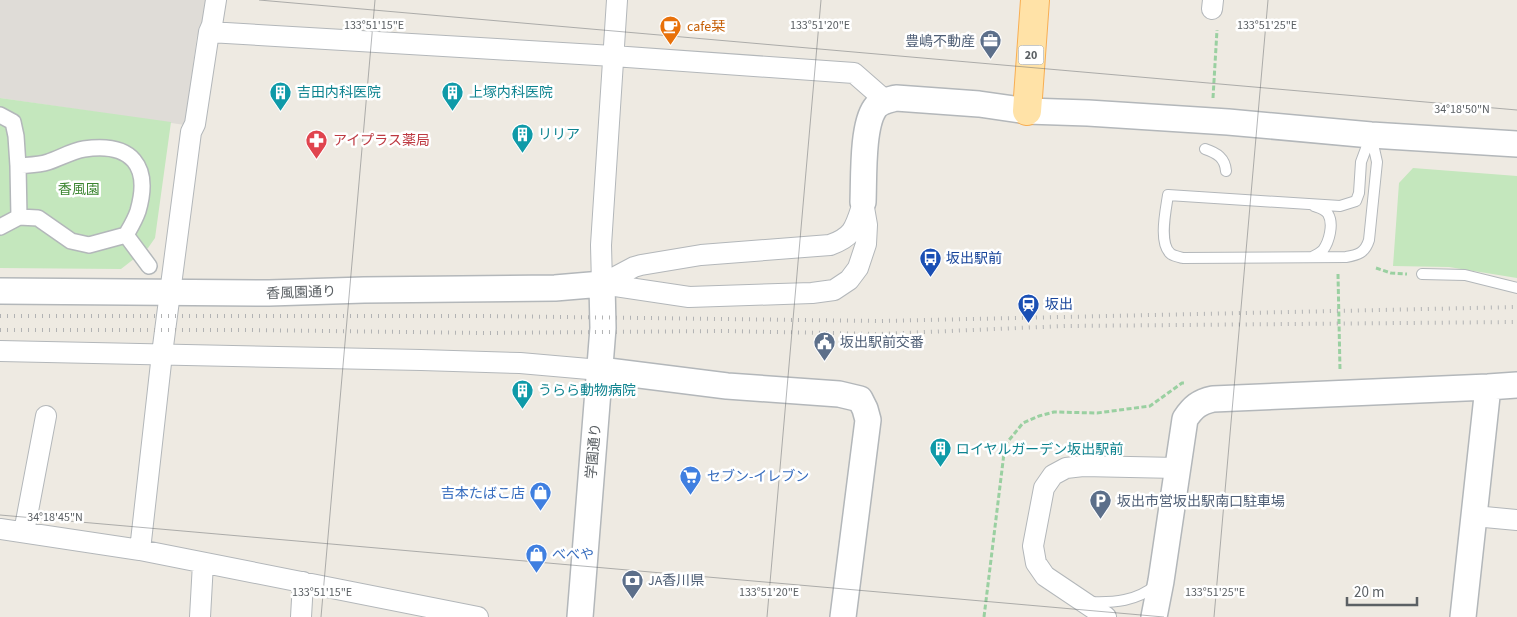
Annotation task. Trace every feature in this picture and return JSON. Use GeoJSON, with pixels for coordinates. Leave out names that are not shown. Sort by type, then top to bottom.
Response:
{"type":"FeatureCollection","features":[{"type":"Feature","properties":{"kind":"main road","name":"20"},"geometry":{"type":"LineString","coordinates":[[1027,111],[1035,0]]}},
{"type":"Feature","properties":{"kind":"street"},"geometry":{"type":"LineString","coordinates":[[140,550],[162,354],[191,132],[195,124],[209,32],[216,0]]}},
{"type":"Feature","properties":{"kind":"street"},"geometry":{"type":"LineString","coordinates":[[602,284],[601,245],[617,0]]}},
{"type":"Feature","properties":{"kind":"street"},"geometry":{"type":"LineString","coordinates":[[209,32],[613,56],[854,73],[886,100]]}},
{"type":"Feature","properties":{"kind":"street"},"geometry":{"type":"LineString","coordinates":[[602,284],[689,297],[812,294],[834,290],[849,280],[858,268],[866,244],[867,225],[863,202],[866,136],[870,118],[876,106],[886,100],[896,98],[979,104],[1027,111],[1074,112],[1228,122],[1371,135],[1517,144]]}},
{"type":"Feature","properties":{"kind":"street"},"geometry":{"type":"LineString","coordinates":[[0,115],[13,122],[16,136],[19,217]]}},
{"type":"Feature","properties":{"kind":"street"},"geometry":{"type":"LineString","coordinates":[[0,227],[19,217],[38,218],[71,241],[90,245],[126,235],[137,213],[142,194],[140,169],[132,156],[110,148],[83,149],[46,163],[18,166]]}},
{"type":"Feature","properties":{"kind":"street"},"geometry":{"type":"LineString","coordinates":[[602,284],[634,267],[701,256],[830,245],[850,235],[856,225],[863,202]]}},
{"type":"Feature","properties":{"kind":"street"},"geometry":{"type":"LineString","coordinates":[[126,235],[149,266]]}},
{"type":"Feature","properties":{"kind":"street","name":"香風園通り"},"geometry":{"type":"LineString","coordinates":[[0,291],[269,293],[555,288],[602,284]]}},
{"type":"Feature","properties":{"kind":"street","name":"学園通り"},"geometry":{"type":"LineString","coordinates":[[580,617],[603,328],[602,284]]}},
{"type":"Feature","properties":{"kind":"street"},"geometry":{"type":"LineString","coordinates":[[0,351],[510,362],[600,370],[727,386],[839,394],[860,399],[866,409],[868,420],[843,617]]}},
{"type":"Feature","properties":{"kind":"street"},"geometry":{"type":"LineString","coordinates":[[1154,617],[1186,420],[1191,409],[1201,402],[1213,399],[1488,388],[1517,385]]}},
{"type":"Feature","properties":{"kind":"street"},"geometry":{"type":"LineString","coordinates":[[1463,617],[1488,388]]}},
{"type":"Feature","properties":{"kind":"street"},"geometry":{"type":"LineString","coordinates":[[24,532],[46,416]]}},
{"type":"Feature","properties":{"kind":"street"},"geometry":{"type":"LineString","coordinates":[[1106,617],[1045,576],[1036,563],[1033,546],[1044,488],[1053,475],[1066,468],[1083,466],[1177,468]]}},
{"type":"Feature","properties":{"kind":"street"},"geometry":{"type":"LineString","coordinates":[[1474,516],[1517,520]]}},
{"type":"Feature","properties":{"kind":"street"},"geometry":{"type":"LineString","coordinates":[[0,529],[140,550],[478,617]]}},
{"type":"Feature","properties":{"kind":"street"},"geometry":{"type":"LineString","coordinates":[[200,617],[203,564]]}},
{"type":"Feature","properties":{"kind":"street"},"geometry":{"type":"LineString","coordinates":[[301,617],[303,582]]}},
{"type":"Feature","properties":{"kind":"lane"},"geometry":{"type":"LineString","coordinates":[[1371,135],[1377,162],[1369,240],[1366,249],[1356,256],[1183,258],[1172,254],[1166,247],[1164,240],[1168,194],[1340,206],[1356,201],[1359,193],[1361,162],[1371,135]]}},
{"type":"Feature","properties":{"kind":"lane"},"geometry":{"type":"LineString","coordinates":[[1205,149],[1214,152],[1223,160],[1226,171]]}},
{"type":"Feature","properties":{"kind":"lane"},"geometry":{"type":"LineString","coordinates":[[1306,204],[1322,208],[1328,214],[1330,220],[1330,232],[1327,242],[1322,251],[1312,258]]}},
{"type":"Feature","properties":{"kind":"lane"},"geometry":{"type":"LineString","coordinates":[[1422,274],[1465,276],[1517,288]]}},
{"type":"Feature","properties":{"kind":"lane"},"geometry":{"type":"LineString","coordinates":[[1083,601],[1108,602],[1129,599],[1152,588],[1161,581]]}},
{"type":"Feature","properties":{"kind":"path"},"geometry":{"type":"LineString","coordinates":[[1212,100],[1218,13],[1213,5]]}},
{"type":"Feature","properties":{"kind":"path"},"geometry":{"type":"LineString","coordinates":[[1376,268],[1391,273],[1422,274]]}},
{"type":"Feature","properties":{"kind":"path"},"geometry":{"type":"LineString","coordinates":[[1338,273],[1341,376]]}},
{"type":"Feature","properties":{"kind":"shaded area"},"geometry":{"type":"Polygon","coordinates":[[[0,0],[209,0],[206,24],[197,36],[185,125],[0,98],[0,0]]]}},
{"type":"Feature","properties":{"kind":"green space","name":"香風園"},"geometry":{"type":"Polygon","coordinates":[[[0,98],[171,122],[155,238],[148,248],[121,269],[0,268],[0,98]]]}},
{"type":"Feature","properties":{"kind":"green space"},"geometry":{"type":"Polygon","coordinates":[[[1413,168],[1517,176],[1517,278],[1449,267],[1393,266],[1399,183],[1413,168]]]}},
{"type":"Feature","properties":{"kind":"railway"},"geometry":{"type":"LineString","coordinates":[[0,316],[484,316],[880,321],[1517,307]]}},
{"type":"Feature","properties":{"kind":"railway"},"geometry":{"type":"LineString","coordinates":[[0,330],[248,330],[484,333],[723,331],[880,334],[1065,326],[1517,322]]}},
{"type":"Feature","properties":{"kind":"place","name":"cafe栞"},"geometry":{"type":"Point","coordinates":[671,45]}},
{"type":"Feature","properties":{"kind":"place","name":"豊嶋不動産"},"geometry":{"type":"Point","coordinates":[991,60]}},
{"type":"Feature","properties":{"kind":"place","name":"吉田内科医院"},"geometry":{"type":"Point","coordinates":[281,111]}},
{"type":"Feature","properties":{"kind":"place","name":"上塚内科医院"},"geometry":{"type":"Point","coordinates":[453,111]}},
{"type":"Feature","properties":{"kind":"place","name":"リリア"},"geometry":{"type":"Point","coordinates":[522,153]}},
{"type":"Feature","properties":{"kind":"place","name":"アイプラス薬局"},"geometry":{"type":"Point","coordinates":[317,159]}},
{"type":"Feature","properties":{"kind":"place","name":"坂出駅前"},"geometry":{"type":"Point","coordinates":[930,277]}},
{"type":"Feature","properties":{"kind":"place","name":"坂出"},"geometry":{"type":"Point","coordinates":[1029,323]}},
{"type":"Feature","properties":{"kind":"place","name":"坂出駅前交番"},"geometry":{"type":"Point","coordinates":[824,361]}},
{"type":"Feature","properties":{"kind":"place","name":"うらら動物病院"},"geometry":{"type":"Point","coordinates":[522,409]}},
{"type":"Feature","properties":{"kind":"place","name":"ロイヤルガーデン坂出駅前"},"geometry":{"type":"Point","coordinates":[940,468]}},
{"type":"Feature","properties":{"kind":"place","name":"セブン-イレブン"},"geometry":{"type":"Point","coordinates":[691,495]}},
{"type":"Feature","properties":{"kind":"place","name":"吉本たばこ店"},"geometry":{"type":"Point","coordinates":[541,512]}},
{"type":"Feature","properties":{"kind":"place","name":"坂出市営坂出駅南口駐車場"},"geometry":{"type":"Point","coordinates":[1101,520]}},
{"type":"Feature","properties":{"kind":"place","name":"べべや"},"geometry":{"type":"Point","coordinates":[536,573]}},
{"type":"Feature","properties":{"kind":"place","name":"JA香川県"},"geometry":{"type":"Point","coordinates":[632,599]}}]}
